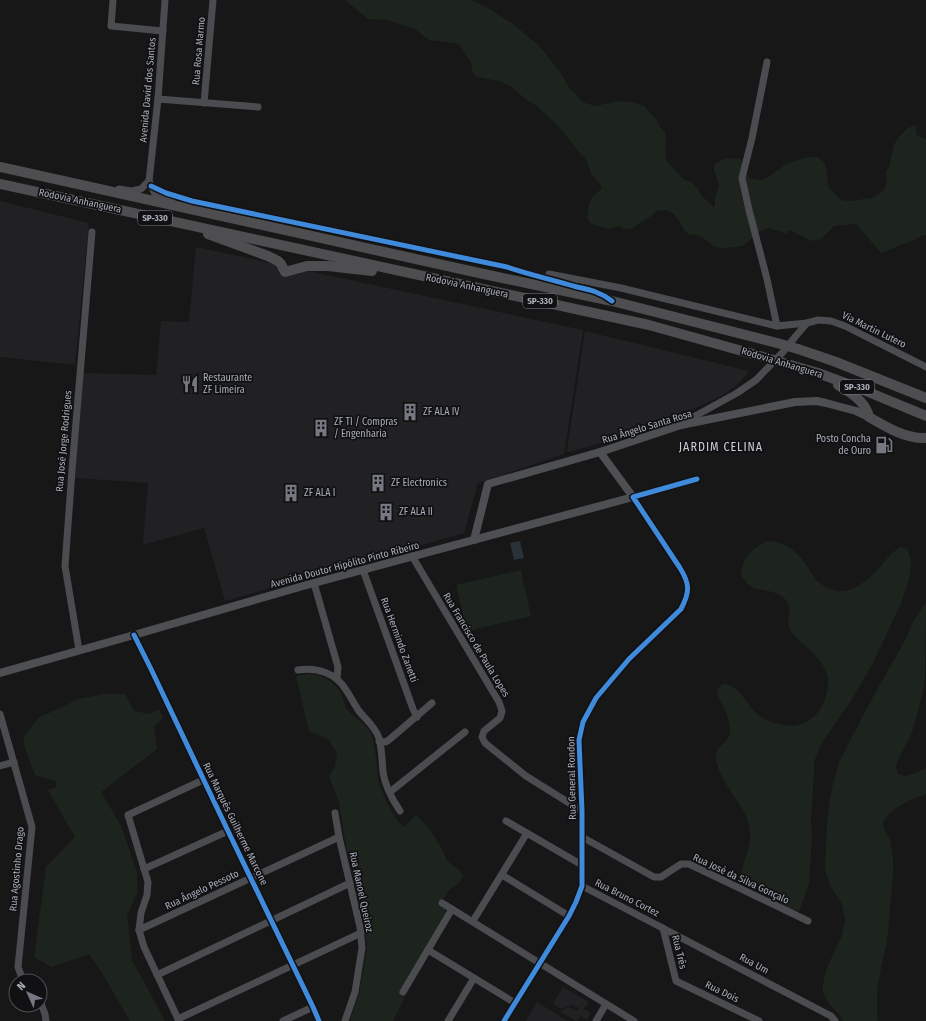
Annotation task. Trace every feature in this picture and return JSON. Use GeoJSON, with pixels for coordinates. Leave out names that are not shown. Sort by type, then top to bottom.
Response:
{"type":"FeatureCollection","features":[{"type":"Feature","properties":{"kind":"highway","name":"Rodovia Anhanguera"},"geometry":{"type":"LineString","coordinates":[[0,167],[209,214],[612,301],[798,349],[836,362],[926,398]]}},
{"type":"Feature","properties":{"kind":"highway","name":"Rodovia Anhanguera"},"geometry":{"type":"LineString","coordinates":[[0,184],[648,325],[818,373],[861,388],[926,416]]}},
{"type":"Feature","properties":{"kind":"highway"},"geometry":{"type":"LineString","coordinates":[[177,222],[268,256],[278,261],[285,272],[307,266],[321,266],[421,276]]}},
{"type":"Feature","properties":{"kind":"highway"},"geometry":{"type":"LineString","coordinates":[[818,373],[848,390],[855,396],[866,408],[869,417],[886,427],[910,437],[926,438]]}},
{"type":"Feature","properties":{"kind":"main road","name":"Rua Ângelo Santa Rosa"},"geometry":{"type":"LineString","coordinates":[[474,540],[488,484],[600,452],[681,425],[794,402],[808,401],[826,403],[856,411],[869,417]]}},
{"type":"Feature","properties":{"kind":"main road","name":"Rua General Rondon"},"geometry":{"type":"LineString","coordinates":[[600,452],[633,497]]}},
{"type":"Feature","properties":{"kind":"main road","name":"Avenida Doutor Hipólito Pinto Ribeiro"},"geometry":{"type":"LineString","coordinates":[[0,673],[314,583],[633,497]]}},
{"type":"Feature","properties":{"kind":"street"},"geometry":{"type":"LineString","coordinates":[[113,0],[111,26],[163,31]]}},
{"type":"Feature","properties":{"kind":"street","name":"Avenida David dos Santos"},"geometry":{"type":"LineString","coordinates":[[150,184],[165,0]]}},
{"type":"Feature","properties":{"kind":"street","name":"Rua Rosa Marmo"},"geometry":{"type":"LineString","coordinates":[[204,103],[213,0]]}},
{"type":"Feature","properties":{"kind":"street"},"geometry":{"type":"LineString","coordinates":[[150,184],[166,193],[192,201],[507,267],[528,269],[544,274],[621,288],[777,326],[742,178],[752,138],[767,62]]}},
{"type":"Feature","properties":{"kind":"street"},"geometry":{"type":"LineString","coordinates":[[158,99],[258,107]]}},
{"type":"Feature","properties":{"kind":"street"},"geometry":{"type":"LineString","coordinates":[[94,188],[132,190],[141,189],[150,184]]}},
{"type":"Feature","properties":{"kind":"street"},"geometry":{"type":"LineString","coordinates":[[150,184],[157,196],[197,207],[209,214]]}},
{"type":"Feature","properties":{"kind":"street","name":"Rua José Jorge Rodrigues"},"geometry":{"type":"LineString","coordinates":[[80,650],[65,566],[92,232]]}},
{"type":"Feature","properties":{"kind":"street"},"geometry":{"type":"LineString","coordinates":[[507,267],[603,294],[612,301]]}},
{"type":"Feature","properties":{"kind":"street","name":"Via Martin Lutero"},"geometry":{"type":"LineString","coordinates":[[777,326],[818,320],[831,320],[926,367]]}},
{"type":"Feature","properties":{"kind":"street"},"geometry":{"type":"LineString","coordinates":[[681,425],[696,415],[737,393],[756,380],[783,352],[807,322]]}},
{"type":"Feature","properties":{"kind":"street","name":"Avenida Doutor Hipólito Pinto Ribeiro"},"geometry":{"type":"LineString","coordinates":[[633,497],[697,479]]}},
{"type":"Feature","properties":{"kind":"street","name":"Rua General Rondon"},"geometry":{"type":"LineString","coordinates":[[504,1021],[569,916],[582,886],[582,811],[579,740],[583,722],[596,698],[629,659],[681,609],[686,600],[688,589],[686,578],[633,497]]}},
{"type":"Feature","properties":{"kind":"street","name":"Rua Francisco de Paula Lopes"},"geometry":{"type":"LineString","coordinates":[[412,556],[499,702],[502,711],[500,718],[484,731],[482,737],[485,743],[526,776],[582,811]]}},
{"type":"Feature","properties":{"kind":"street","name":"Rua Hermindo Zanetti"},"geometry":{"type":"LineString","coordinates":[[363,570],[413,709],[417,716]]}},
{"type":"Feature","properties":{"kind":"street"},"geometry":{"type":"LineString","coordinates":[[314,583],[338,667],[337,678]]}},
{"type":"Feature","properties":{"kind":"street","name":"Rua Marquês Guilherme Marcone"},"geometry":{"type":"LineString","coordinates":[[134,635],[319,1020]]}},
{"type":"Feature","properties":{"kind":"street"},"geometry":{"type":"LineString","coordinates":[[298,670],[308,668],[328,673],[337,678],[344,686],[358,710],[377,733],[380,741],[384,774],[390,792],[400,811]]}},
{"type":"Feature","properties":{"kind":"street"},"geometry":{"type":"LineString","coordinates":[[380,741],[386,742],[432,703]]}},
{"type":"Feature","properties":{"kind":"street","name":"Rua Agostinho Drago"},"geometry":{"type":"LineString","coordinates":[[0,714],[32,826],[18,967],[20,973]]}},
{"type":"Feature","properties":{"kind":"street"},"geometry":{"type":"LineString","coordinates":[[390,792],[465,732]]}},
{"type":"Feature","properties":{"kind":"street"},"geometry":{"type":"LineString","coordinates":[[0,766],[14,762]]}},
{"type":"Feature","properties":{"kind":"street"},"geometry":{"type":"LineString","coordinates":[[203,780],[128,816],[148,882],[147,895],[141,913],[139,930],[144,947],[179,1020],[360,933]]}},
{"type":"Feature","properties":{"kind":"street","name":"Rua Manoel Queiroz"},"geometry":{"type":"LineString","coordinates":[[335,814],[362,948],[355,992],[345,1021]]}},
{"type":"Feature","properties":{"kind":"street"},"geometry":{"type":"LineString","coordinates":[[506,821],[582,865]]}},
{"type":"Feature","properties":{"kind":"street"},"geometry":{"type":"LineString","coordinates":[[144,869],[228,831]]}},
{"type":"Feature","properties":{"kind":"street"},"geometry":{"type":"LineString","coordinates":[[473,921],[527,833]]}},
{"type":"Feature","properties":{"kind":"street","name":"Rua Ângelo Pessoto"},"geometry":{"type":"LineString","coordinates":[[139,930],[339,837]]}},
{"type":"Feature","properties":{"kind":"street","name":"Rua José da Silva Gonçalo"},"geometry":{"type":"LineString","coordinates":[[582,837],[654,877],[661,877],[681,864],[689,864],[808,921]]}},
{"type":"Feature","properties":{"kind":"street"},"geometry":{"type":"LineString","coordinates":[[502,875],[569,916]]}},
{"type":"Feature","properties":{"kind":"street"},"geometry":{"type":"LineString","coordinates":[[157,975],[350,883]]}},
{"type":"Feature","properties":{"kind":"street","name":"Rua Bruno Cortez"},"geometry":{"type":"LineString","coordinates":[[582,886],[663,928]]}},
{"type":"Feature","properties":{"kind":"street"},"geometry":{"type":"LineString","coordinates":[[442,903],[634,1021]]}},
{"type":"Feature","properties":{"kind":"street"},"geometry":{"type":"LineString","coordinates":[[403,992],[452,909]]}},
{"type":"Feature","properties":{"kind":"street","name":"Rua Três"},"geometry":{"type":"LineString","coordinates":[[663,928],[676,981]]}},
{"type":"Feature","properties":{"kind":"street","name":"Rua Um"},"geometry":{"type":"LineString","coordinates":[[663,928],[831,1016],[834,1020]]}},
{"type":"Feature","properties":{"kind":"street"},"geometry":{"type":"LineString","coordinates":[[428,950],[515,1003]]}},
{"type":"Feature","properties":{"kind":"street"},"geometry":{"type":"LineString","coordinates":[[448,1021],[474,978]]}},
{"type":"Feature","properties":{"kind":"street","name":"Rua Dois"},"geometry":{"type":"LineString","coordinates":[[676,981],[759,1021]]}},
{"type":"Feature","properties":{"kind":"street"},"geometry":{"type":"LineString","coordinates":[[596,1021],[606,1004]]}},
{"type":"Feature","properties":{"kind":"street"},"geometry":{"type":"LineString","coordinates":[[283,1021],[313,1006]]}},
{"type":"Feature","properties":{"kind":"shaded area"},"geometry":{"type":"Polygon","coordinates":[[[345,0],[471,0],[488,8],[513,24],[537,44],[562,75],[570,89],[582,102],[595,106],[620,101],[637,103],[644,106],[665,132],[666,160],[683,179],[691,182],[697,188],[701,195],[713,207],[715,207],[715,198],[719,186],[714,169],[715,164],[726,158],[741,159],[745,172],[750,178],[757,180],[765,179],[788,163],[808,157],[817,157],[825,163],[829,188],[841,200],[849,201],[872,198],[885,188],[887,180],[886,172],[890,164],[893,147],[897,139],[908,128],[916,125],[916,134],[926,139],[926,235],[881,253],[856,224],[834,226],[821,239],[811,241],[790,230],[785,234],[768,228],[758,233],[744,245],[738,247],[721,248],[715,247],[700,236],[688,234],[673,213],[665,210],[657,211],[631,229],[619,226],[609,229],[592,224],[587,217],[589,204],[592,198],[602,187],[591,173],[585,157],[581,155],[561,129],[537,106],[528,101],[510,86],[499,81],[477,77],[472,71],[472,64],[459,44],[429,40],[415,29],[387,20],[368,19],[345,0]]]}},
{"type":"Feature","properties":{"kind":"shaded area"},"geometry":{"type":"Polygon","coordinates":[[[0,201],[89,223],[75,365],[0,357],[0,201]]]}},
{"type":"Feature","properties":{"kind":"shaded area"},"geometry":{"type":"Polygon","coordinates":[[[196,247],[583,330],[564,454],[478,483],[464,533],[225,601],[204,528],[143,545],[148,483],[74,478],[83,373],[156,375],[161,321],[189,322],[196,247]]]}},
{"type":"Feature","properties":{"kind":"shaded area"},"geometry":{"type":"Polygon","coordinates":[[[585,331],[749,371],[740,382],[723,395],[660,425],[570,452],[567,451],[585,331]]]}},
{"type":"Feature","properties":{"kind":"shaded area"},"geometry":{"type":"Polygon","coordinates":[[[520,541],[524,558],[514,560],[510,543],[520,541]]]}},
{"type":"Feature","properties":{"kind":"shaded area"},"geometry":{"type":"Polygon","coordinates":[[[767,541],[781,543],[790,548],[801,558],[818,582],[826,587],[838,591],[852,589],[865,581],[900,547],[907,549],[911,564],[909,579],[902,601],[873,663],[852,699],[822,743],[816,756],[814,763],[809,882],[799,911],[792,910],[773,900],[742,878],[750,840],[749,825],[744,811],[720,773],[716,757],[717,751],[730,734],[728,717],[717,690],[723,684],[732,686],[736,689],[756,713],[768,721],[788,726],[806,722],[817,714],[826,697],[828,689],[827,674],[820,661],[791,631],[788,622],[789,608],[785,600],[780,595],[757,589],[749,585],[741,575],[743,564],[747,556],[758,546],[767,541]]]}},
{"type":"Feature","properties":{"kind":"shaded area"},"geometry":{"type":"Polygon","coordinates":[[[521,570],[531,616],[467,631],[456,585],[521,570]]]}},
{"type":"Feature","properties":{"kind":"shaded area"},"geometry":{"type":"Polygon","coordinates":[[[926,602],[925,677],[923,692],[913,729],[896,766],[898,774],[905,776],[926,768],[926,794],[897,808],[887,816],[883,822],[884,829],[891,842],[893,875],[887,942],[877,990],[878,1021],[843,1021],[827,1001],[823,992],[826,970],[842,935],[845,920],[842,904],[830,885],[825,870],[827,823],[833,784],[839,762],[868,706],[903,644],[913,622],[926,602]]]}},
{"type":"Feature","properties":{"kind":"shaded area"},"geometry":{"type":"Polygon","coordinates":[[[306,674],[322,677],[337,687],[341,693],[346,708],[369,730],[374,744],[378,776],[383,793],[398,822],[404,827],[416,815],[429,828],[443,851],[447,861],[459,870],[463,876],[460,882],[449,890],[440,904],[444,907],[446,912],[401,990],[404,999],[393,1021],[350,1021],[359,994],[367,949],[366,936],[346,847],[339,802],[329,776],[335,767],[337,753],[329,740],[309,731],[296,676],[306,674]]]}},
{"type":"Feature","properties":{"kind":"shaded area"},"geometry":{"type":"Polygon","coordinates":[[[104,694],[125,694],[134,711],[150,714],[159,709],[163,718],[154,726],[157,749],[101,792],[121,826],[137,872],[137,894],[127,915],[132,960],[165,1021],[130,1021],[89,954],[52,967],[34,957],[46,867],[75,837],[48,790],[57,787],[55,781],[35,775],[24,745],[24,737],[38,718],[79,699],[104,694]]]}},
{"type":"Feature","properties":{"kind":"shaded area"},"geometry":{"type":"Polygon","coordinates":[[[563,987],[589,1002],[584,1009],[591,1013],[587,1020],[580,1016],[576,1021],[560,1011],[569,1007],[577,1011],[579,1008],[571,1004],[561,1009],[553,1004],[563,987]]]}},
{"type":"Feature","properties":{"kind":"shaded area"},"geometry":{"type":"Polygon","coordinates":[[[537,1002],[568,1021],[526,1021],[537,1002]]]}},
{"type":"Feature","properties":{"kind":"cycle path"},"geometry":{"type":"LineString","coordinates":[[151,186],[166,193],[192,201],[507,267],[591,290],[612,301]]}},
{"type":"Feature","properties":{"kind":"cycle path"},"geometry":{"type":"LineString","coordinates":[[504,1021],[569,916],[582,886],[582,811],[579,740],[583,722],[596,698],[629,659],[681,609],[686,598],[688,588],[686,579],[633,497],[697,479]]}},
{"type":"Feature","properties":{"kind":"cycle path"},"geometry":{"type":"LineString","coordinates":[[134,635],[319,1021]]}},
{"type":"Feature","properties":{"kind":"place","name":"Restaurante ZF Limeira"},"geometry":{"type":"Point","coordinates":[190,384]}},
{"type":"Feature","properties":{"kind":"place","name":"ZF ALA IV"},"geometry":{"type":"Point","coordinates":[410,412]}},
{"type":"Feature","properties":{"kind":"place","name":"ZF TI / Compras / Engenharia"},"geometry":{"type":"Point","coordinates":[321,428]}},
{"type":"Feature","properties":{"kind":"place","name":"Posto Concha de Ouro"},"geometry":{"type":"Point","coordinates":[884,445]}},
{"type":"Feature","properties":{"kind":"place","name":"ZF Electronics"},"geometry":{"type":"Point","coordinates":[378,483]}},
{"type":"Feature","properties":{"kind":"place","name":"ZF ALA I"},"geometry":{"type":"Point","coordinates":[291,493]}},
{"type":"Feature","properties":{"kind":"place","name":"ZF ALA II"},"geometry":{"type":"Point","coordinates":[386,512]}},
{"type":"Feature","properties":{"kind":"district","name":"JARDIM CELINA"},"geometry":{"type":"Point","coordinates":[721,447]}}]}
